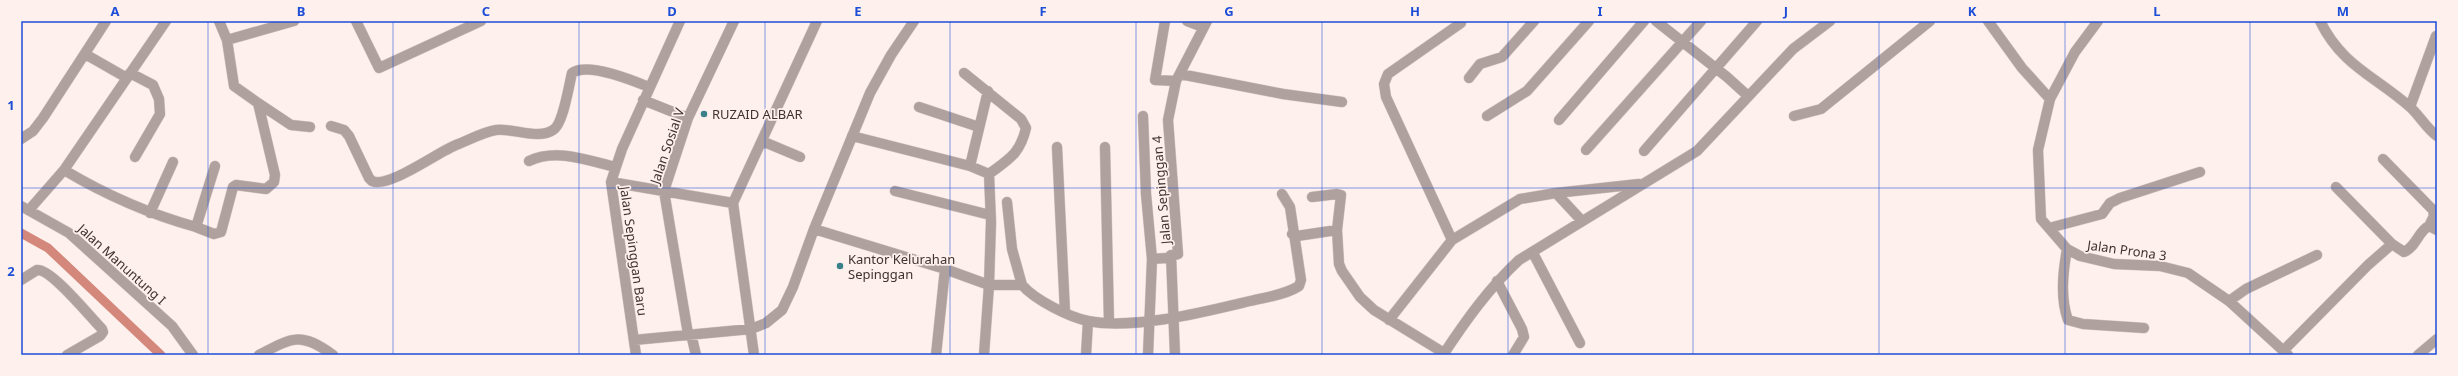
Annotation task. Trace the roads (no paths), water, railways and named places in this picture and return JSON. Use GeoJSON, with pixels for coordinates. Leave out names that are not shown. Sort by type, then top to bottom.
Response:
{"type":"FeatureCollection","features":[{"type":"Feature","properties":{"kind":"street"},"geometry":{"type":"LineString","coordinates":[[21,140],[33,131],[43,118],[106,21]]}},
{"type":"Feature","properties":{"kind":"street"},"geometry":{"type":"LineString","coordinates":[[25,208],[64,170],[166,21]]}},
{"type":"Feature","properties":{"kind":"street"},"geometry":{"type":"LineString","coordinates":[[219,21],[227,40],[234,86],[291,125],[310,127]]}},
{"type":"Feature","properties":{"kind":"street"},"geometry":{"type":"LineString","coordinates":[[227,40],[294,21]]}},
{"type":"Feature","properties":{"kind":"street"},"geometry":{"type":"LineString","coordinates":[[356,21],[379,68],[481,21]]}},
{"type":"Feature","properties":{"kind":"street","name":"Jalan Sepinggan Baru"},"geometry":{"type":"LineString","coordinates":[[636,355],[611,182],[615,167],[643,100],[680,21]]}},
{"type":"Feature","properties":{"kind":"street","name":"Jalan Sosial V"},"geometry":{"type":"LineString","coordinates":[[696,355],[689,334],[664,191],[688,118],[734,21]]}},
{"type":"Feature","properties":{"kind":"street"},"geometry":{"type":"LineString","coordinates":[[754,355],[733,203],[817,21]]}},
{"type":"Feature","properties":{"kind":"street"},"geometry":{"type":"LineString","coordinates":[[634,340],[751,329],[766,323],[782,310],[793,287],[814,229],[870,94],[891,55],[914,21]]}},
{"type":"Feature","properties":{"kind":"street"},"geometry":{"type":"LineString","coordinates":[[1165,21],[1155,80],[1178,78],[1342,102]]}},
{"type":"Feature","properties":{"kind":"street"},"geometry":{"type":"LineString","coordinates":[[1178,78],[1205,24],[1187,21]]}},
{"type":"Feature","properties":{"kind":"street"},"geometry":{"type":"LineString","coordinates":[[1469,78],[1480,64],[1502,57],[1534,21]]}},
{"type":"Feature","properties":{"kind":"street"},"geometry":{"type":"LineString","coordinates":[[1487,116],[1526,91],[1589,21]]}},
{"type":"Feature","properties":{"kind":"street"},"geometry":{"type":"LineString","coordinates":[[1559,120],[1644,21]]}},
{"type":"Feature","properties":{"kind":"street"},"geometry":{"type":"LineString","coordinates":[[1656,21],[1716,68],[1748,96]]}},
{"type":"Feature","properties":{"kind":"street"},"geometry":{"type":"LineString","coordinates":[[1586,150],[1684,42],[1700,21]]}},
{"type":"Feature","properties":{"kind":"street"},"geometry":{"type":"LineString","coordinates":[[1644,151],[1757,21]]}},
{"type":"Feature","properties":{"kind":"street"},"geometry":{"type":"LineString","coordinates":[[1312,197],[1337,194],[1341,195],[1337,230],[1339,264],[1360,298],[1390,320],[1443,354],[1473,310],[1497,281],[1519,260],[1697,150],[1793,49],[1830,21]]}},
{"type":"Feature","properties":{"kind":"street"},"geometry":{"type":"LineString","coordinates":[[1794,116],[1821,109],[1930,21]]}},
{"type":"Feature","properties":{"kind":"street"},"geometry":{"type":"LineString","coordinates":[[1988,21],[2022,68],[2050,99]]}},
{"type":"Feature","properties":{"kind":"street","name":"Jalan Prona 3"},"geometry":{"type":"LineString","coordinates":[[2098,21],[2075,52],[2050,99],[2038,150],[2041,219],[2067,249],[2080,256],[2114,264],[2160,266],[2188,274],[2229,301],[2285,353]]}},
{"type":"Feature","properties":{"kind":"street"},"geometry":{"type":"LineString","coordinates":[[2320,21],[2330,41],[2346,58],[2410,108],[2437,136]]}},
{"type":"Feature","properties":{"kind":"street"},"geometry":{"type":"LineString","coordinates":[[1452,240],[1386,97],[1384,84],[1388,74],[1461,23]]}},
{"type":"Feature","properties":{"kind":"street"},"geometry":{"type":"LineString","coordinates":[[2410,108],[2436,36]]}},
{"type":"Feature","properties":{"kind":"street"},"geometry":{"type":"LineString","coordinates":[[85,54],[129,76],[154,85],[161,107],[160,114],[134,157]]}},
{"type":"Feature","properties":{"kind":"street"},"geometry":{"type":"LineString","coordinates":[[331,126],[344,130],[349,136],[369,178],[372,181],[379,183],[411,171],[433,156],[492,131],[511,130],[539,134],[552,131],[560,122],[572,74],[577,70],[584,69],[614,73],[649,87]]}},
{"type":"Feature","properties":{"kind":"street"},"geometry":{"type":"LineString","coordinates":[[964,73],[988,91],[1020,119],[1026,128],[1023,142],[1015,155],[989,174]]}},
{"type":"Feature","properties":{"kind":"street","name":"Jalan Sepinggan 4"},"geometry":{"type":"LineString","coordinates":[[1148,355],[1152,258],[1166,258],[1171,255],[1178,254],[1179,248],[1168,120],[1178,78]]}},
{"type":"Feature","properties":{"kind":"street"},"geometry":{"type":"LineString","coordinates":[[970,166],[988,91]]}},
{"type":"Feature","properties":{"kind":"street"},"geometry":{"type":"LineString","coordinates":[[643,100],[688,118]]}},
{"type":"Feature","properties":{"kind":"street"},"geometry":{"type":"LineString","coordinates":[[64,170],[97,190],[150,213],[214,234],[221,232],[233,187],[236,185],[266,188],[274,182],[275,175],[258,103]]}},
{"type":"Feature","properties":{"kind":"street"},"geometry":{"type":"LineString","coordinates":[[919,107],[979,127]]}},
{"type":"Feature","properties":{"kind":"street"},"geometry":{"type":"LineString","coordinates":[[1143,116],[1146,194],[1152,258]]}},
{"type":"Feature","properties":{"kind":"street"},"geometry":{"type":"LineString","coordinates":[[852,136],[970,166],[989,174]]}},
{"type":"Feature","properties":{"kind":"street"},"geometry":{"type":"LineString","coordinates":[[762,141],[800,157]]}},
{"type":"Feature","properties":{"kind":"street"},"geometry":{"type":"LineString","coordinates":[[1057,147],[1065,312]]}},
{"type":"Feature","properties":{"kind":"street"},"geometry":{"type":"LineString","coordinates":[[1105,147],[1109,322]]}},
{"type":"Feature","properties":{"kind":"street"},"geometry":{"type":"LineString","coordinates":[[529,162],[547,155],[560,156],[615,167]]}},
{"type":"Feature","properties":{"kind":"street"},"geometry":{"type":"LineString","coordinates":[[2336,187],[2392,244],[2404,252],[2433,228],[2433,210],[2383,159]]}},
{"type":"Feature","properties":{"kind":"street"},"geometry":{"type":"LineString","coordinates":[[150,213],[173,162]]}},
{"type":"Feature","properties":{"kind":"street"},"geometry":{"type":"LineString","coordinates":[[196,227],[215,166]]}},
{"type":"Feature","properties":{"kind":"street"},"geometry":{"type":"LineString","coordinates":[[2049,228],[2102,214],[2110,203],[2120,198],[2200,172]]}},
{"type":"Feature","properties":{"kind":"street"},"geometry":{"type":"LineString","coordinates":[[984,355],[989,285],[989,174]]}},
{"type":"Feature","properties":{"kind":"street"},"geometry":{"type":"LineString","coordinates":[[611,182],[733,203]]}},
{"type":"Feature","properties":{"kind":"street"},"geometry":{"type":"LineString","coordinates":[[1390,320],[1452,240],[1520,199],[1556,192],[1644,183]]}},
{"type":"Feature","properties":{"kind":"street"},"geometry":{"type":"LineString","coordinates":[[895,191],[990,215]]}},
{"type":"Feature","properties":{"kind":"street"},"geometry":{"type":"LineString","coordinates":[[1556,192],[1582,221]]}},
{"type":"Feature","properties":{"kind":"street"},"geometry":{"type":"LineString","coordinates":[[1007,202],[1012,249],[1020,285],[1031,295],[1065,312],[1088,321],[1109,322],[1174,317],[1282,294],[1299,286],[1301,280],[1292,234],[1290,207],[1282,194]]}},
{"type":"Feature","properties":{"kind":"street","name":"Jalan Manuntung I"},"geometry":{"type":"LineString","coordinates":[[25,208],[69,233],[172,326],[193,355]]}},
{"type":"Feature","properties":{"kind":"street"},"geometry":{"type":"LineString","coordinates":[[814,229],[945,269],[989,285],[1020,285]]}},
{"type":"Feature","properties":{"kind":"street"},"geometry":{"type":"LineString","coordinates":[[1292,234],[1301,236],[1337,230]]}},
{"type":"Feature","properties":{"kind":"street"},"geometry":{"type":"LineString","coordinates":[[2285,353],[2368,265],[2392,244]]}},
{"type":"Feature","properties":{"kind":"street"},"geometry":{"type":"LineString","coordinates":[[2067,249],[2063,285],[2064,308],[2068,320],[2083,324],[2144,328]]}},
{"type":"Feature","properties":{"kind":"street"},"geometry":{"type":"LineString","coordinates":[[1533,252],[1580,343]]}},
{"type":"Feature","properties":{"kind":"street"},"geometry":{"type":"LineString","coordinates":[[1171,255],[1175,355]]}},
{"type":"Feature","properties":{"kind":"street"},"geometry":{"type":"LineString","coordinates":[[2229,301],[2246,289],[2317,255]]}},
{"type":"Feature","properties":{"kind":"street"},"geometry":{"type":"LineString","coordinates":[[936,355],[945,269]]}},
{"type":"Feature","properties":{"kind":"street"},"geometry":{"type":"LineString","coordinates":[[21,280],[37,270],[44,272],[62,285],[102,329],[103,332],[100,336],[67,355]]}},
{"type":"Feature","properties":{"kind":"street"},"geometry":{"type":"LineString","coordinates":[[1497,281],[1522,329],[1524,337],[1513,355]]}},
{"type":"Feature","properties":{"kind":"street"},"geometry":{"type":"LineString","coordinates":[[1086,355],[1088,321]]}},
{"type":"Feature","properties":{"kind":"street"},"geometry":{"type":"LineString","coordinates":[[259,355],[295,339],[314,341],[333,355]]}},
{"type":"Feature","properties":{"kind":"street"},"geometry":{"type":"LineString","coordinates":[[2418,355],[2437,339]]}},
{"type":"Feature","properties":{"kind":"waterway"},"geometry":{"type":"LineString","coordinates":[[21,233],[48,248],[161,355]]}},
{"type":"Feature","properties":{"kind":"place","name":"RUZAID ALBAR"},"geometry":{"type":"Point","coordinates":[704,114]}},
{"type":"Feature","properties":{"kind":"place","name":"Kantor Kelurahan Sepinggan"},"geometry":{"type":"Point","coordinates":[840,266]}}]}
